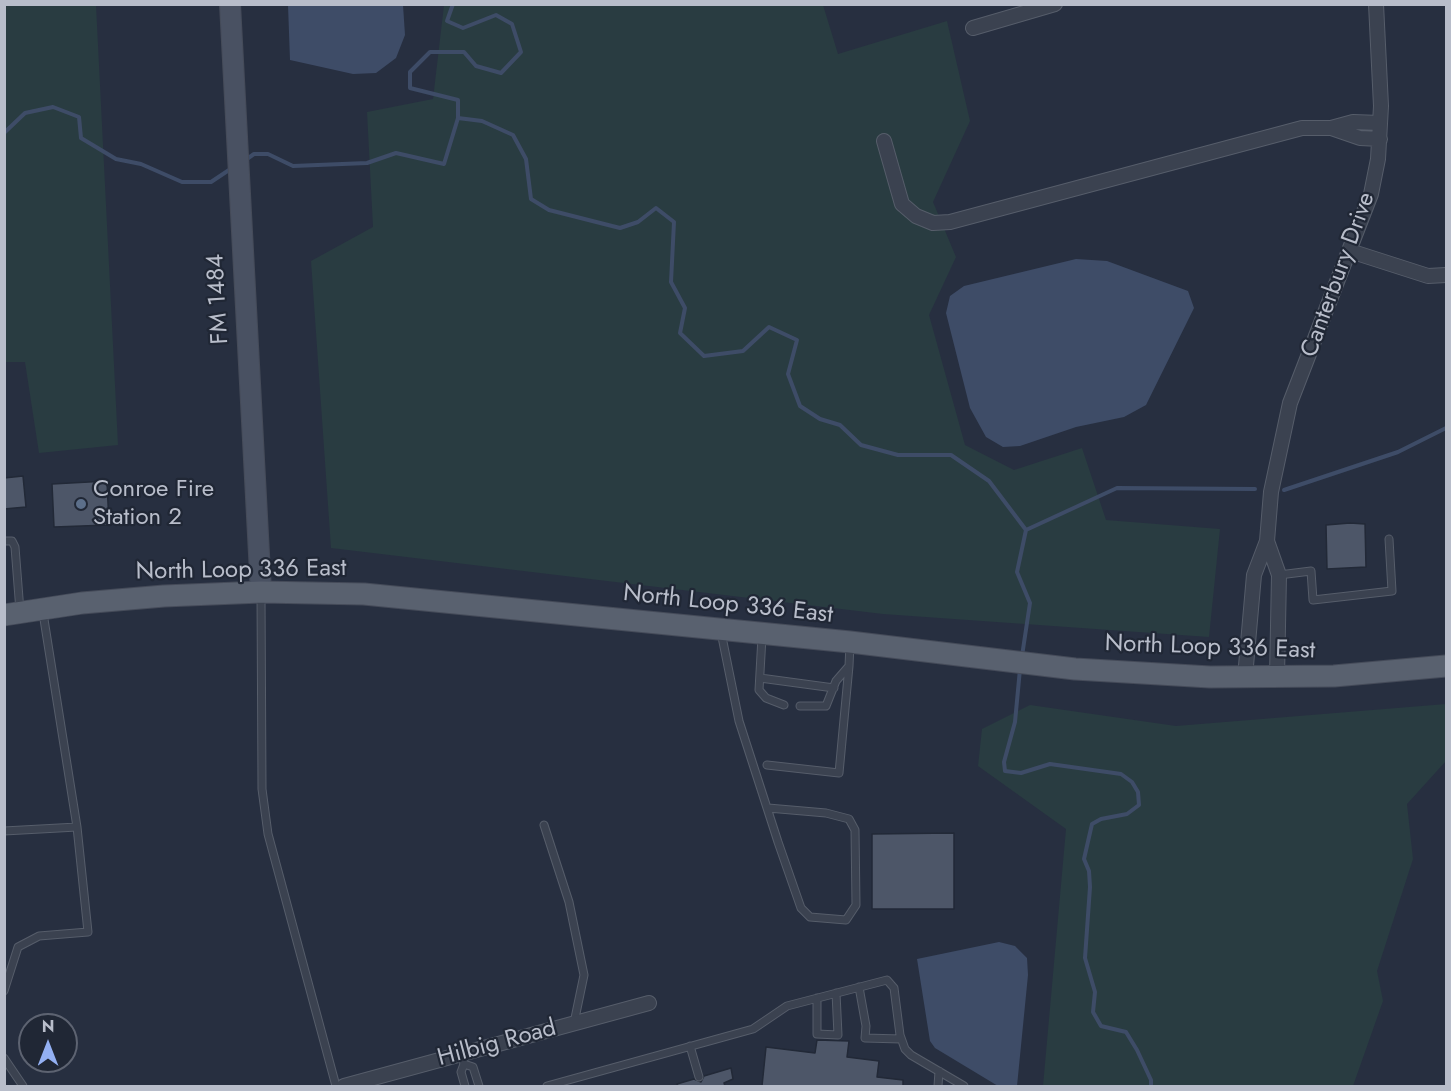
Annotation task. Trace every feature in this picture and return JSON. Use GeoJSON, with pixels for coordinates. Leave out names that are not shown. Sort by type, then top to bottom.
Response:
{"type":"FeatureCollection","features":[{"type":"Feature","properties":{"kind":"main road","name":"FM 1484"},"geometry":{"type":"LineString","coordinates":[[230,4],[261,592]]}},
{"type":"Feature","properties":{"kind":"main road","name":"North Loop 336 East"},"geometry":{"type":"LineString","coordinates":[[13,614],[164,596],[261,592],[364,594],[850,642],[1075,669],[1277,677],[1334,676],[1446,666]]}},
{"type":"Feature","properties":{"kind":"street"},"geometry":{"type":"LineString","coordinates":[[973,28],[1055,4]]}},
{"type":"Feature","properties":{"kind":"street","name":"Canterbury Drive"},"geometry":{"type":"LineString","coordinates":[[1245,677],[1254,575],[1267,541],[1270,492],[1290,403],[1371,194],[1380,140],[1376,4]]}},
{"type":"Feature","properties":{"kind":"street"},"geometry":{"type":"LineString","coordinates":[[884,141],[902,204],[916,216],[933,223],[951,222],[1302,128],[1331,128],[1353,122],[1380,123]]}},
{"type":"Feature","properties":{"kind":"street"},"geometry":{"type":"LineString","coordinates":[[1331,128],[1360,138],[1380,140]]}},
{"type":"Feature","properties":{"kind":"street"},"geometry":{"type":"LineString","coordinates":[[1350,251],[1428,276],[1446,275]]}},
{"type":"Feature","properties":{"kind":"street","name":"Canterbury Drive"},"geometry":{"type":"LineString","coordinates":[[1267,541],[1279,575],[1277,677]]}},
{"type":"Feature","properties":{"kind":"street","name":"Hilbig Road"},"geometry":{"type":"LineString","coordinates":[[344,1086],[462,1059],[574,1023],[650,1004]]}},
{"type":"Feature","properties":{"kind":"lane"},"geometry":{"type":"LineString","coordinates":[[1279,575],[1311,571],[1313,600],[1392,591],[1389,539]]}},
{"type":"Feature","properties":{"kind":"lane"},"geometry":{"type":"LineString","coordinates":[[4,541],[12,541],[15,547],[13,614]]}},
{"type":"Feature","properties":{"kind":"lane"},"geometry":{"type":"LineString","coordinates":[[261,592],[262,789],[268,834],[336,1086]]}},
{"type":"Feature","properties":{"kind":"lane"},"geometry":{"type":"LineString","coordinates":[[4,991],[18,946],[39,936],[88,932],[77,827],[42,609]]}},
{"type":"Feature","properties":{"kind":"lane"},"geometry":{"type":"LineString","coordinates":[[720,630],[739,721],[801,908],[810,917],[846,920],[856,905],[855,830],[849,819],[826,813],[768,808]]}},
{"type":"Feature","properties":{"kind":"lane"},"geometry":{"type":"LineString","coordinates":[[762,634],[759,690],[766,698],[784,705]]}},
{"type":"Feature","properties":{"kind":"lane"},"geometry":{"type":"LineString","coordinates":[[767,765],[839,773],[850,642]]}},
{"type":"Feature","properties":{"kind":"lane"},"geometry":{"type":"LineString","coordinates":[[800,706],[826,706],[834,688],[849,666]]}},
{"type":"Feature","properties":{"kind":"lane"},"geometry":{"type":"LineString","coordinates":[[760,678],[834,688]]}},
{"type":"Feature","properties":{"kind":"lane"},"geometry":{"type":"LineString","coordinates":[[544,825],[569,902],[584,975],[574,1023]]}},
{"type":"Feature","properties":{"kind":"lane"},"geometry":{"type":"LineString","coordinates":[[4,831],[77,827]]}},
{"type":"Feature","properties":{"kind":"lane"},"geometry":{"type":"LineString","coordinates":[[547,1086],[753,1029],[788,1006],[887,980],[894,988],[901,1039],[911,1055],[964,1086]]}},
{"type":"Feature","properties":{"kind":"lane"},"geometry":{"type":"LineString","coordinates":[[859,987],[866,1026],[865,1038],[901,1039]]}},
{"type":"Feature","properties":{"kind":"lane"},"geometry":{"type":"LineString","coordinates":[[817,998],[817,1034],[838,1035],[836,993]]}},
{"type":"Feature","properties":{"kind":"lane"},"geometry":{"type":"LineString","coordinates":[[690,1046],[699,1077]]}},
{"type":"Feature","properties":{"kind":"lane"},"geometry":{"type":"LineString","coordinates":[[4,1058],[23,1086]]}},
{"type":"Feature","properties":{"kind":"lane"},"geometry":{"type":"LineString","coordinates":[[462,1059],[461,1072],[465,1086]]}},
{"type":"Feature","properties":{"kind":"lane"},"geometry":{"type":"LineString","coordinates":[[462,1059],[473,1067],[479,1086]]}},
{"type":"Feature","properties":{"kind":"lane"},"geometry":{"type":"LineString","coordinates":[[938,1086],[939,1071]]}},
{"type":"Feature","properties":{"kind":"green space"},"geometry":{"type":"Polygon","coordinates":[[[4,5],[96,5],[118,445],[39,453],[25,362],[5,362],[4,5]]]}},
{"type":"Feature","properties":{"kind":"green space"},"geometry":{"type":"Polygon","coordinates":[[[444,5],[823,5],[838,54],[947,21],[970,121],[933,202],[956,257],[929,315],[965,445],[1014,470],[1082,448],[1106,520],[1220,529],[1209,637],[883,614],[331,548],[311,261],[373,227],[367,112],[433,99],[444,5]]]}},
{"type":"Feature","properties":{"kind":"green space"},"geometry":{"type":"Polygon","coordinates":[[[1446,704],[1446,761],[1407,804],[1413,859],[1377,971],[1383,1001],[1353,1086],[1043,1086],[1066,829],[978,766],[982,729],[1030,705],[1176,726],[1446,704]]]}},
{"type":"Feature","properties":{"kind":"water"},"geometry":{"type":"Polygon","coordinates":[[[288,5],[403,5],[405,35],[396,58],[376,73],[353,74],[290,60],[288,5]]]}},
{"type":"Feature","properties":{"kind":"water"},"geometry":{"type":"Polygon","coordinates":[[[1076,259],[1107,261],[1188,291],[1194,308],[1146,405],[1124,417],[1076,427],[1020,446],[1003,447],[986,437],[970,408],[946,313],[950,296],[964,286],[1076,259]]]}},
{"type":"Feature","properties":{"kind":"water"},"geometry":{"type":"Polygon","coordinates":[[[999,942],[1015,946],[1027,958],[1028,975],[1017,1086],[998,1086],[935,1048],[930,1041],[917,959],[999,942]]]}},
{"type":"Feature","properties":{"kind":"building"},"geometry":{"type":"Polygon","coordinates":[[[23,476],[26,507],[4,509],[4,478],[23,476]]]}},
{"type":"Feature","properties":{"kind":"building","name":"Conroe Fire Station 2"},"geometry":{"type":"Polygon","coordinates":[[[107,481],[109,525],[54,527],[52,484],[107,481]]]}},
{"type":"Feature","properties":{"kind":"building"},"geometry":{"type":"Polygon","coordinates":[[[1365,524],[1366,567],[1327,569],[1326,525],[1365,524]]]}},
{"type":"Feature","properties":{"kind":"building"},"geometry":{"type":"Polygon","coordinates":[[[954,833],[954,909],[872,909],[872,834],[954,833]]]}},
{"type":"Feature","properties":{"kind":"building"},"geometry":{"type":"Polygon","coordinates":[[[817,1040],[849,1041],[847,1057],[879,1061],[877,1077],[903,1080],[903,1086],[762,1086],[766,1047],[815,1053],[817,1040]]]}},
{"type":"Feature","properties":{"kind":"building"},"geometry":{"type":"Polygon","coordinates":[[[731,1068],[733,1079],[724,1083],[725,1086],[678,1086],[677,1084],[694,1079],[701,1082],[704,1076],[731,1068]]]}},
{"type":"Feature","properties":{"kind":"waterway"},"geometry":{"type":"LineString","coordinates":[[453,4],[447,21],[463,28],[496,15],[512,24],[521,52],[501,73],[476,66],[464,52],[430,52],[410,72],[410,88],[458,100],[458,118]]}},
{"type":"Feature","properties":{"kind":"waterway"},"geometry":{"type":"LineString","coordinates":[[4,133],[25,113],[53,107],[79,117],[81,138],[116,159],[141,164],[182,182],[211,182],[232,168]]}},
{"type":"Feature","properties":{"kind":"waterway"},"geometry":{"type":"LineString","coordinates":[[244,161],[254,154],[268,154],[293,166],[367,163],[396,153],[444,164],[458,118],[482,121],[513,135],[526,159],[531,199],[549,210],[620,228],[638,222],[656,208],[674,222],[671,282],[685,308],[680,333],[704,356],[743,351],[769,327],[797,340],[788,374],[800,406],[820,419],[840,425],[861,445],[898,455],[951,455],[989,481],[1026,530]]}},
{"type":"Feature","properties":{"kind":"waterway"},"geometry":{"type":"LineString","coordinates":[[1284,490],[1398,452],[1446,428]]}},
{"type":"Feature","properties":{"kind":"waterway"},"geometry":{"type":"LineString","coordinates":[[1026,530],[1117,488],[1255,489]]}},
{"type":"Feature","properties":{"kind":"waterway"},"geometry":{"type":"LineString","coordinates":[[1022,656],[1030,603],[1017,572],[1026,530]]}},
{"type":"Feature","properties":{"kind":"waterway"},"geometry":{"type":"LineString","coordinates":[[1020,669],[1015,722],[1004,762],[1005,771],[1021,773],[1050,764],[1121,774],[1132,782],[1138,792],[1139,805],[1127,814],[1101,819],[1092,824],[1084,859],[1089,871],[1090,887],[1085,958],[1095,992],[1093,1012],[1101,1026],[1126,1032],[1151,1080],[1151,1086]]}},
{"type":"Feature","properties":{"kind":"place","name":"Conroe Fire Station 2"},"geometry":{"type":"Point","coordinates":[81,504]}}]}
